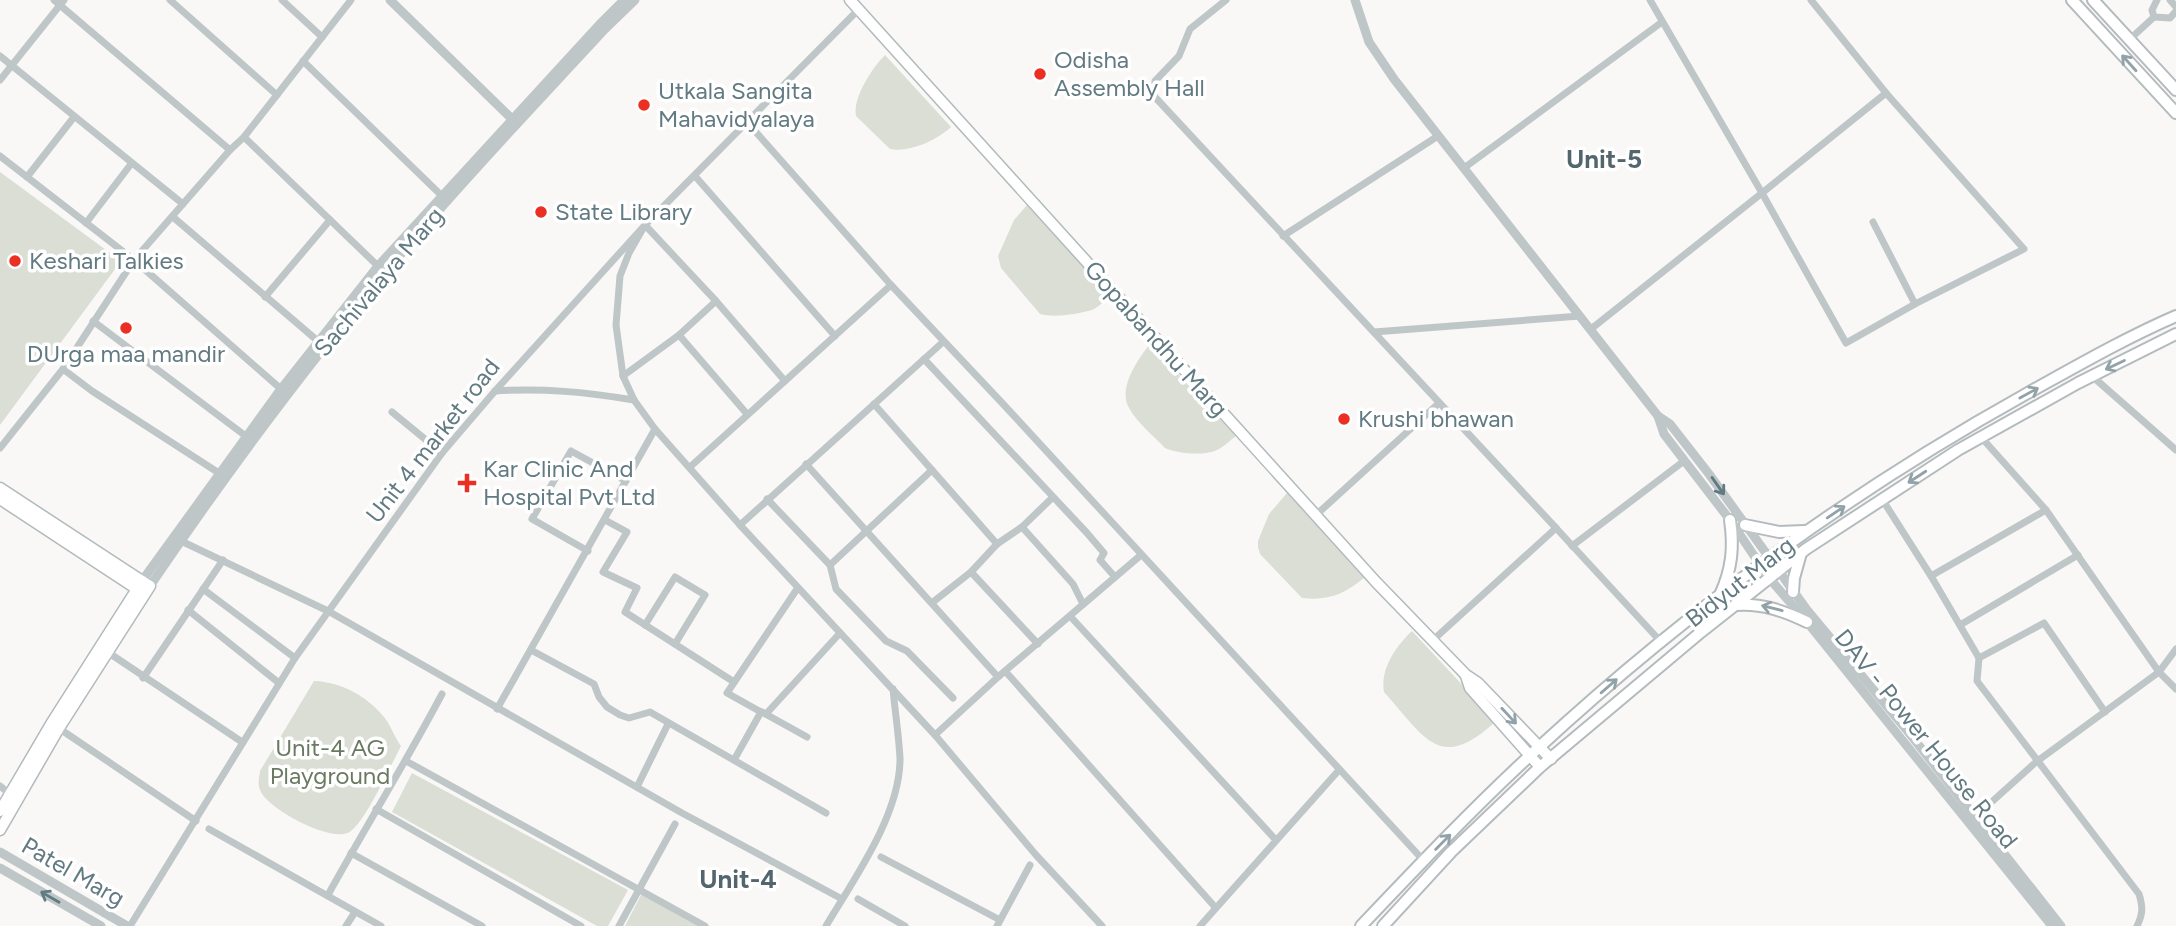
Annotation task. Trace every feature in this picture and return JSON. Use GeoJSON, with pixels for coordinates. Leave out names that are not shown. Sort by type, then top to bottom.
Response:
{"type":"FeatureCollection","features":[{"type":"Feature","properties":{"kind":"main road","name":"Gopabandhu Marg"},"geometry":{"type":"LineString","coordinates":[[849,0],[1316,515],[1466,676],[1470,688],[1534,751],[1551,759]]}},
{"type":"Feature","properties":{"kind":"main road"},"geometry":{"type":"LineString","coordinates":[[2073,0],[2176,113]]}},
{"type":"Feature","properties":{"kind":"main road"},"geometry":{"type":"LineString","coordinates":[[2093,0],[2176,90]]}},
{"type":"Feature","properties":{"kind":"main road","name":"Bidyut Marg"},"geometry":{"type":"LineString","coordinates":[[1361,926],[1534,751],[1662,643],[1764,562],[1916,458],[1978,421],[2176,316]]}},
{"type":"Feature","properties":{"kind":"main road","name":"Bidyut Marg"},"geometry":{"type":"LineString","coordinates":[[1383,926],[1451,852],[1540,767],[1801,553],[1981,437],[2176,334]]}},
{"type":"Feature","properties":{"kind":"main road"},"geometry":{"type":"LineString","coordinates":[[0,488],[143,588]]}},
{"type":"Feature","properties":{"kind":"main road"},"geometry":{"type":"LineString","coordinates":[[0,499],[143,588]]}},
{"type":"Feature","properties":{"kind":"main road"},"geometry":{"type":"LineString","coordinates":[[1719,597],[1728,578],[1732,554],[1730,520]]}},
{"type":"Feature","properties":{"kind":"main road"},"geometry":{"type":"LineString","coordinates":[[1745,525],[1779,533],[1808,530]]}},
{"type":"Feature","properties":{"kind":"main road"},"geometry":{"type":"LineString","coordinates":[[1793,592],[1801,553]]}},
{"type":"Feature","properties":{"kind":"main road","name":"Sachivalaya Marg"},"geometry":{"type":"LineString","coordinates":[[0,811],[143,588]]}},
{"type":"Feature","properties":{"kind":"main road"},"geometry":{"type":"LineString","coordinates":[[1734,606],[1763,606],[1784,611],[1807,622]]}},
{"type":"Feature","properties":{"kind":"main road","name":"Sachivalaya Marg"},"geometry":{"type":"LineString","coordinates":[[0,830],[55,726]]}},
{"type":"Feature","properties":{"kind":"main road","name":"Gopabandhu Marg"},"geometry":{"type":"LineString","coordinates":[[1534,751],[1540,767]]}},
{"type":"Feature","properties":{"kind":"street"},"geometry":{"type":"LineString","coordinates":[[170,0],[276,95]]}},
{"type":"Feature","properties":{"kind":"street"},"geometry":{"type":"LineString","coordinates":[[282,0],[322,37]]}},
{"type":"Feature","properties":{"kind":"street"},"geometry":{"type":"LineString","coordinates":[[0,448],[63,369],[134,261],[244,137],[351,0]]}},
{"type":"Feature","properties":{"kind":"street"},"geometry":{"type":"LineString","coordinates":[[390,0],[512,119]]}},
{"type":"Feature","properties":{"kind":"street","name":"Sachivalaya Marg"},"geometry":{"type":"LineString","coordinates":[[143,588],[223,475],[442,196],[624,0]]}},
{"type":"Feature","properties":{"kind":"street","name":"Sachivalaya Marg"},"geometry":{"type":"LineString","coordinates":[[143,588],[181,541],[281,389],[319,342],[382,270],[635,0]]}},
{"type":"Feature","properties":{"kind":"street"},"geometry":{"type":"LineString","coordinates":[[1226,0],[1189,29],[1179,56],[1155,81],[1154,96],[1662,643]]}},
{"type":"Feature","properties":{"kind":"street"},"geometry":{"type":"LineString","coordinates":[[1355,0],[1364,29],[1378,59],[1658,416],[1664,433],[1684,461],[1774,575]]}},
{"type":"Feature","properties":{"kind":"street"},"geometry":{"type":"LineString","coordinates":[[1650,0],[1846,343],[1915,303],[2024,249],[1886,93],[1811,0]]}},
{"type":"Feature","properties":{"kind":"street"},"geometry":{"type":"LineString","coordinates":[[2154,17],[2152,10],[2157,0]]}},
{"type":"Feature","properties":{"kind":"street"},"geometry":{"type":"LineString","coordinates":[[2129,40],[2154,17],[2171,18],[2176,4],[2170,0]]}},
{"type":"Feature","properties":{"kind":"street"},"geometry":{"type":"LineString","coordinates":[[0,80],[60,2],[230,150]]}},
{"type":"Feature","properties":{"kind":"street","name":"Unit 4 market road"},"geometry":{"type":"LineString","coordinates":[[129,926],[295,658],[442,453],[495,390],[645,225],[858,10]]}},
{"type":"Feature","properties":{"kind":"street"},"geometry":{"type":"LineString","coordinates":[[1464,168],[1662,22]]}},
{"type":"Feature","properties":{"kind":"street"},"geometry":{"type":"LineString","coordinates":[[0,56],[183,204]]}},
{"type":"Feature","properties":{"kind":"street"},"geometry":{"type":"LineString","coordinates":[[303,61],[442,196]]}},
{"type":"Feature","properties":{"kind":"street"},"geometry":{"type":"LineString","coordinates":[[1591,329],[1886,93]]}},
{"type":"Feature","properties":{"kind":"street"},"geometry":{"type":"LineString","coordinates":[[27,177],[74,117]]}},
{"type":"Feature","properties":{"kind":"street"},"geometry":{"type":"LineString","coordinates":[[747,122],[943,342],[1424,861]]}},
{"type":"Feature","properties":{"kind":"street"},"geometry":{"type":"LineString","coordinates":[[1283,236],[1438,136]]}},
{"type":"Feature","properties":{"kind":"street"},"geometry":{"type":"LineString","coordinates":[[244,137],[382,270]]}},
{"type":"Feature","properties":{"kind":"street"},"geometry":{"type":"LineString","coordinates":[[0,156],[134,261],[281,389]]}},
{"type":"Feature","properties":{"kind":"street"},"geometry":{"type":"LineString","coordinates":[[86,223],[131,164]]}},
{"type":"Feature","properties":{"kind":"street"},"geometry":{"type":"LineString","coordinates":[[695,176],[835,335]]}},
{"type":"Feature","properties":{"kind":"street"},"geometry":{"type":"LineString","coordinates":[[173,217],[319,342]]}},
{"type":"Feature","properties":{"kind":"street"},"geometry":{"type":"LineString","coordinates":[[265,297],[330,220]]}},
{"type":"Feature","properties":{"kind":"street"},"geometry":{"type":"LineString","coordinates":[[1873,222],[1915,303]]}},
{"type":"Feature","properties":{"kind":"street"},"geometry":{"type":"LineString","coordinates":[[785,381],[645,225],[620,276],[616,326],[623,376],[634,400],[655,429],[740,525],[797,589],[893,688],[1036,855],[1102,926]]}},
{"type":"Feature","properties":{"kind":"street"},"geometry":{"type":"LineString","coordinates":[[690,467],[891,285]]}},
{"type":"Feature","properties":{"kind":"street"},"geometry":{"type":"LineString","coordinates":[[623,376],[679,335],[716,301]]}},
{"type":"Feature","properties":{"kind":"street"},"geometry":{"type":"LineString","coordinates":[[1374,331],[1580,316]]}},
{"type":"Feature","properties":{"kind":"street"},"geometry":{"type":"LineString","coordinates":[[93,321],[247,437]]}},
{"type":"Feature","properties":{"kind":"street"},"geometry":{"type":"LineString","coordinates":[[679,335],[747,414]]}},
{"type":"Feature","properties":{"kind":"street"},"geometry":{"type":"LineString","coordinates":[[740,525],[943,342]]}},
{"type":"Feature","properties":{"kind":"street"},"geometry":{"type":"LineString","coordinates":[[924,359],[1104,553],[1100,560],[1115,577]]}},
{"type":"Feature","properties":{"kind":"street"},"geometry":{"type":"LineString","coordinates":[[63,369],[92,391],[223,475]]}},
{"type":"Feature","properties":{"kind":"street"},"geometry":{"type":"LineString","coordinates":[[2092,376],[2176,450]]}},
{"type":"Feature","properties":{"kind":"street"},"geometry":{"type":"LineString","coordinates":[[495,390],[577,391],[634,400]]}},
{"type":"Feature","properties":{"kind":"street"},"geometry":{"type":"LineString","coordinates":[[874,404],[997,544]]}},
{"type":"Feature","properties":{"kind":"street"},"geometry":{"type":"LineString","coordinates":[[1316,515],[1439,404]]}},
{"type":"Feature","properties":{"kind":"street"},"geometry":{"type":"LineString","coordinates":[[392,412],[442,453]]}},
{"type":"Feature","properties":{"kind":"street"},"geometry":{"type":"LineString","coordinates":[[1658,416],[1670,424],[1745,525],[1764,562]]}},
{"type":"Feature","properties":{"kind":"street"},"geometry":{"type":"LineString","coordinates":[[497,709],[655,429]]}},
{"type":"Feature","properties":{"kind":"street"},"geometry":{"type":"LineString","coordinates":[[1981,437],[2046,510],[2159,672],[2176,689]]}},
{"type":"Feature","properties":{"kind":"street"},"geometry":{"type":"LineString","coordinates":[[588,551],[532,519],[571,451],[626,481]]}},
{"type":"Feature","properties":{"kind":"street"},"geometry":{"type":"LineString","coordinates":[[1572,546],[1684,461],[1686,455],[1693,454]]}},
{"type":"Feature","properties":{"kind":"street"},"geometry":{"type":"LineString","coordinates":[[806,464],[998,677]]}},
{"type":"Feature","properties":{"kind":"street"},"geometry":{"type":"LineString","coordinates":[[830,565],[932,470]]}},
{"type":"Feature","properties":{"kind":"street"},"geometry":{"type":"LineString","coordinates":[[933,603],[1052,498]]}},
{"type":"Feature","properties":{"kind":"street"},"geometry":{"type":"LineString","coordinates":[[767,499],[830,565],[836,589],[886,641],[907,651],[953,698]]}},
{"type":"Feature","properties":{"kind":"street"},"geometry":{"type":"LineString","coordinates":[[1882,499],[1979,658],[1977,681],[2139,894],[2143,906],[2137,926]]}},
{"type":"Feature","properties":{"kind":"street"},"geometry":{"type":"LineString","coordinates":[[1931,576],[2046,510]]}},
{"type":"Feature","properties":{"kind":"street"},"geometry":{"type":"LineString","coordinates":[[605,520],[626,532],[603,572],[637,588],[625,612],[734,682]]}},
{"type":"Feature","properties":{"kind":"street"},"geometry":{"type":"LineString","coordinates":[[1022,527],[1073,584],[1083,604]]}},
{"type":"Feature","properties":{"kind":"street"},"geometry":{"type":"LineString","coordinates":[[1432,641],[1556,528]]}},
{"type":"Feature","properties":{"kind":"street"},"geometry":{"type":"LineString","coordinates":[[181,541],[328,611],[497,709],[842,899]]}},
{"type":"Feature","properties":{"kind":"street"},"geometry":{"type":"LineString","coordinates":[[936,736],[998,677],[1141,555]]}},
{"type":"Feature","properties":{"kind":"street"},"geometry":{"type":"LineString","coordinates":[[1960,625],[2078,555]]}},
{"type":"Feature","properties":{"kind":"street"},"geometry":{"type":"LineString","coordinates":[[143,678],[222,560]]}},
{"type":"Feature","properties":{"kind":"street"},"geometry":{"type":"LineString","coordinates":[[971,572],[1038,644]]}},
{"type":"Feature","properties":{"kind":"street","name":"DAV - Power House Road"},"geometry":{"type":"LineString","coordinates":[[1774,575],[1793,592],[2061,926]]}},
{"type":"Feature","properties":{"kind":"street","name":"DAV - Power House Road"},"geometry":{"type":"LineString","coordinates":[[1774,575],[1807,622],[2052,926]]}},
{"type":"Feature","properties":{"kind":"street"},"geometry":{"type":"LineString","coordinates":[[645,625],[675,577],[705,595],[675,644]]}},
{"type":"Feature","properties":{"kind":"street"},"geometry":{"type":"LineString","coordinates":[[203,589],[295,658]]}},
{"type":"Feature","properties":{"kind":"street"},"geometry":{"type":"LineString","coordinates":[[797,589],[727,692],[807,737]]}},
{"type":"Feature","properties":{"kind":"street"},"geometry":{"type":"LineString","coordinates":[[188,610],[279,683]]}},
{"type":"Feature","properties":{"kind":"street"},"geometry":{"type":"LineString","coordinates":[[1070,616],[1275,839]]}},
{"type":"Feature","properties":{"kind":"street"},"geometry":{"type":"LineString","coordinates":[[1979,658],[2043,623],[2105,712]]}},
{"type":"Feature","properties":{"kind":"street"},"geometry":{"type":"LineString","coordinates":[[734,760],[764,713],[840,633]]}},
{"type":"Feature","properties":{"kind":"street"},"geometry":{"type":"LineString","coordinates":[[1976,817],[2036,762],[2159,672],[2176,649]]}},
{"type":"Feature","properties":{"kind":"street"},"geometry":{"type":"LineString","coordinates":[[104,650],[242,742]]}},
{"type":"Feature","properties":{"kind":"street"},"geometry":{"type":"LineString","coordinates":[[531,650],[594,684],[599,697],[612,712],[629,718],[650,712],[826,813]]}},
{"type":"Feature","properties":{"kind":"street"},"geometry":{"type":"LineString","coordinates":[[1006,671],[1215,907]]}},
{"type":"Feature","properties":{"kind":"street"},"geometry":{"type":"LineString","coordinates":[[826,926],[877,841],[892,803],[900,761],[893,688]]}},
{"type":"Feature","properties":{"kind":"street"},"geometry":{"type":"LineString","coordinates":[[328,895],[442,694]]}},
{"type":"Feature","properties":{"kind":"street"},"geometry":{"type":"LineString","coordinates":[[637,787],[668,724]]}},
{"type":"Feature","properties":{"kind":"street"},"geometry":{"type":"LineString","coordinates":[[55,726],[196,821]]}},
{"type":"Feature","properties":{"kind":"street"},"geometry":{"type":"LineString","coordinates":[[406,761],[705,926]]}},
{"type":"Feature","properties":{"kind":"street"},"geometry":{"type":"LineString","coordinates":[[1200,926],[1275,839],[1339,771]]}},
{"type":"Feature","properties":{"kind":"street"},"geometry":{"type":"LineString","coordinates":[[0,786],[10,794]]}},
{"type":"Feature","properties":{"kind":"street"},"geometry":{"type":"LineString","coordinates":[[376,809],[581,926]]}},
{"type":"Feature","properties":{"kind":"street"},"geometry":{"type":"LineString","coordinates":[[619,926],[676,824]]}},
{"type":"Feature","properties":{"kind":"street"},"geometry":{"type":"LineString","coordinates":[[209,829],[381,926]]}},
{"type":"Feature","properties":{"kind":"street","name":"Patel Marg"},"geometry":{"type":"LineString","coordinates":[[0,852],[129,926]]}},
{"type":"Feature","properties":{"kind":"street"},"geometry":{"type":"LineString","coordinates":[[351,853],[482,926]]}},
{"type":"Feature","properties":{"kind":"street"},"geometry":{"type":"LineString","coordinates":[[881,857],[998,923],[1030,865]]}},
{"type":"Feature","properties":{"kind":"street","name":"Patel Marg"},"geometry":{"type":"LineString","coordinates":[[0,868],[101,926]]}},
{"type":"Feature","properties":{"kind":"street"},"geometry":{"type":"LineString","coordinates":[[858,899],[905,926]]}},
{"type":"Feature","properties":{"kind":"street"},"geometry":{"type":"LineString","coordinates":[[346,926],[355,912]]}},
{"type":"Feature","properties":{"kind":"green space"},"geometry":{"type":"Polygon","coordinates":[[[885,55],[951,127],[922,144],[898,150],[890,149],[856,116],[860,92],[885,55]]]}},
{"type":"Feature","properties":{"kind":"green space"},"geometry":{"type":"Polygon","coordinates":[[[0,172],[121,261],[0,425],[0,172]]]}},
{"type":"Feature","properties":{"kind":"green space"},"geometry":{"type":"Polygon","coordinates":[[[1027,205],[1110,296],[1097,307],[1066,315],[1040,314],[1001,268],[998,256],[1014,220],[1027,205]]]}},
{"type":"Feature","properties":{"kind":"green space"},"geometry":{"type":"Polygon","coordinates":[[[1150,344],[1236,436],[1212,452],[1184,453],[1165,448],[1140,423],[1128,406],[1126,390],[1135,365],[1150,344]]]}},
{"type":"Feature","properties":{"kind":"green space"},"geometry":{"type":"Polygon","coordinates":[[[1287,493],[1364,578],[1336,595],[1302,598],[1260,554],[1258,541],[1269,514],[1287,493]]]}},
{"type":"Feature","properties":{"kind":"green space"},"geometry":{"type":"Polygon","coordinates":[[[1412,631],[1496,721],[1477,737],[1460,745],[1446,747],[1434,743],[1422,735],[1384,692],[1384,675],[1390,658],[1412,631]]]}},
{"type":"Feature","properties":{"kind":"green space","name":"Unit-4 AG Playground"},"geometry":{"type":"Polygon","coordinates":[[[314,681],[344,687],[370,703],[386,720],[401,746],[364,816],[351,831],[343,834],[317,830],[303,824],[276,808],[259,787],[260,771],[314,681]]]}},
{"type":"Feature","properties":{"kind":"green space"},"geometry":{"type":"Polygon","coordinates":[[[412,773],[628,890],[608,926],[597,926],[392,812],[412,773]]]}},
{"type":"Feature","properties":{"kind":"green space"},"geometry":{"type":"Polygon","coordinates":[[[642,893],[702,926],[625,926],[642,893]]]}},
{"type":"Feature","properties":{"kind":"place","name":"Odisha Assembly Hall"},"geometry":{"type":"Point","coordinates":[1040,74]}},
{"type":"Feature","properties":{"kind":"place","name":"Utkala Sangita Mahavidyalaya"},"geometry":{"type":"Point","coordinates":[644,105]}},
{"type":"Feature","properties":{"kind":"place","name":"State Library"},"geometry":{"type":"Point","coordinates":[541,212]}},
{"type":"Feature","properties":{"kind":"place","name":"Keshari Talkies"},"geometry":{"type":"Point","coordinates":[15,261]}},
{"type":"Feature","properties":{"kind":"place","name":"DUrga maa mandir"},"geometry":{"type":"Point","coordinates":[126,328]}},
{"type":"Feature","properties":{"kind":"place","name":"Krushi bhawan"},"geometry":{"type":"Point","coordinates":[1344,419]}},
{"type":"Feature","properties":{"kind":"place","name":"Kar Clinic And Hospital Pvt Ltd"},"geometry":{"type":"Point","coordinates":[467,483]}},
{"type":"Feature","properties":{"kind":"district","name":"Unit-5"},"geometry":{"type":"Point","coordinates":[1604,159]}},
{"type":"Feature","properties":{"kind":"district","name":"Unit-4"},"geometry":{"type":"Point","coordinates":[738,879]}}]}
